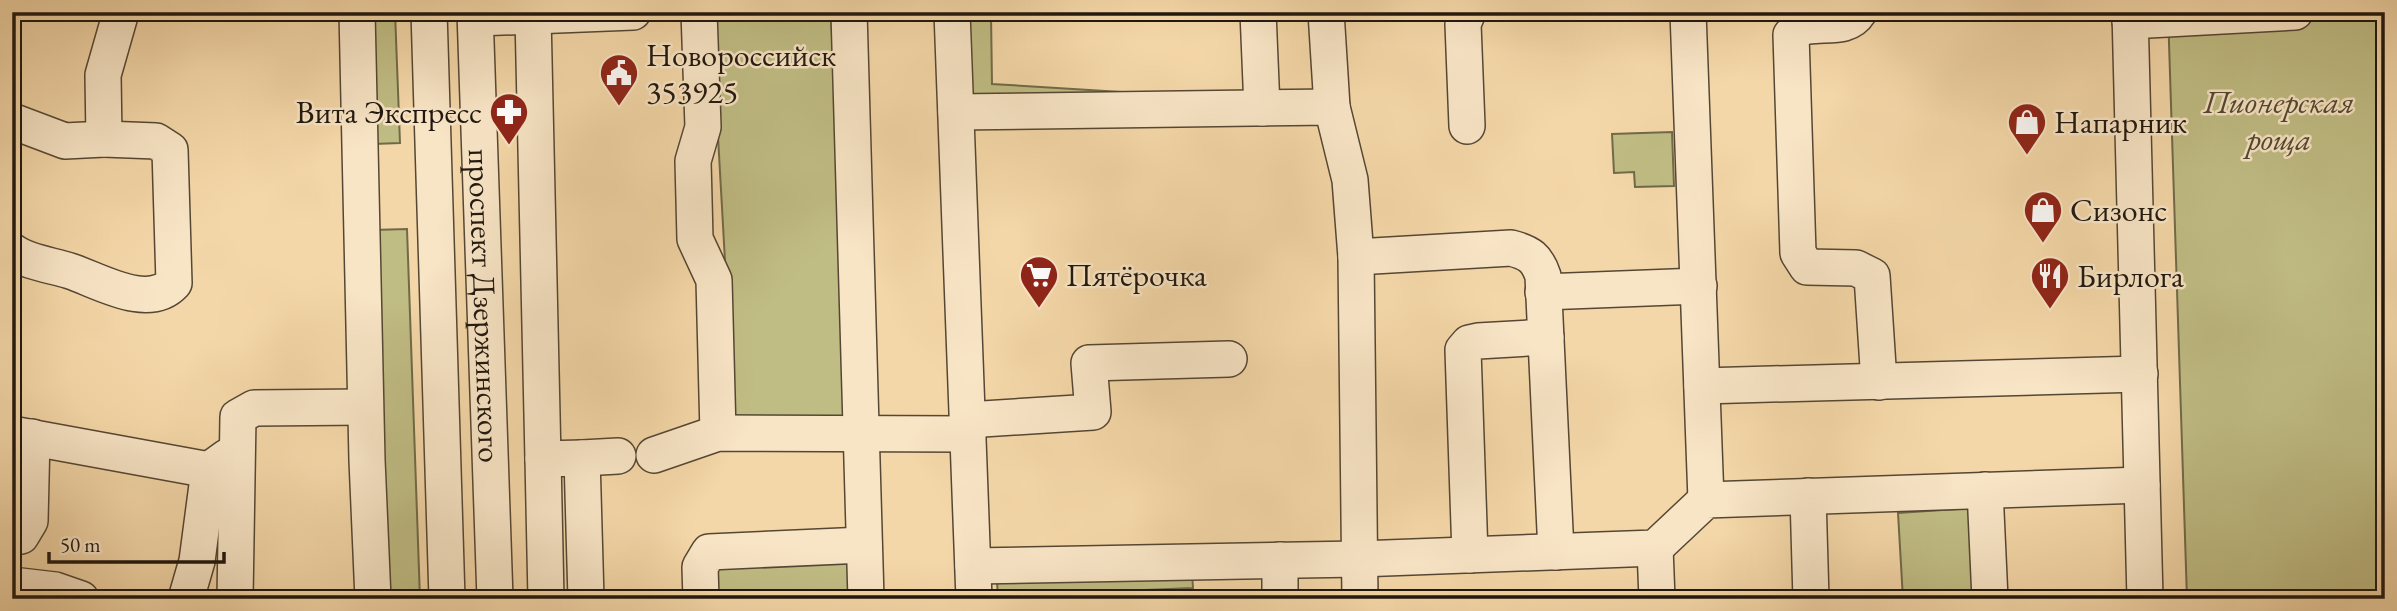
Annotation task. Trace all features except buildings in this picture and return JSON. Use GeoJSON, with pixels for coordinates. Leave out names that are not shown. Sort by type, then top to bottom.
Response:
{"type":"FeatureCollection","features":[{"type":"Feature","properties":{"kind":"street"},"geometry":{"type":"LineString","coordinates":[[103,139],[103,75],[121,12]]}},
{"type":"Feature","properties":{"kind":"street"},"geometry":{"type":"LineString","coordinates":[[357,12],[365,407],[373,599]]}},
{"type":"Feature","properties":{"kind":"street","name":"проспект Дзержинского"},"geometry":{"type":"LineString","coordinates":[[429,12],[447,599]]}},
{"type":"Feature","properties":{"kind":"street"},"geometry":{"type":"LineString","coordinates":[[476,15],[633,12]]}},
{"type":"Feature","properties":{"kind":"street"},"geometry":{"type":"LineString","coordinates":[[699,12],[703,127],[693,161],[695,239],[714,280],[718,433]]}},
{"type":"Feature","properties":{"kind":"street"},"geometry":{"type":"LineString","coordinates":[[849,12],[866,599]]}},
{"type":"Feature","properties":{"kind":"street"},"geometry":{"type":"LineString","coordinates":[[952,12],[973,582],[1280,560],[1655,548],[1706,500],[2142,485]]}},
{"type":"Feature","properties":{"kind":"street"},"geometry":{"type":"LineString","coordinates":[[1258,12],[1262,108]]}},
{"type":"Feature","properties":{"kind":"street"},"geometry":{"type":"LineString","coordinates":[[1326,12],[1332,107],[1350,180],[1356,257],[1360,599]]}},
{"type":"Feature","properties":{"kind":"street"},"geometry":{"type":"LineString","coordinates":[[1466,126],[1463,24],[1468,12]]}},
{"type":"Feature","properties":{"kind":"street"},"geometry":{"type":"LineString","coordinates":[[1688,12],[1706,500]]}},
{"type":"Feature","properties":{"kind":"street"},"geometry":{"type":"LineString","coordinates":[[1859,12],[1853,21],[1844,24],[1806,25],[1791,35],[1798,253],[1807,267],[1856,268],[1865,270],[1872,276],[1879,382]]}},
{"type":"Feature","properties":{"kind":"street"},"geometry":{"type":"LineString","coordinates":[[2145,599],[2130,17],[2295,12]]}},
{"type":"Feature","properties":{"kind":"street","name":"проспект Дзержинского"},"geometry":{"type":"LineString","coordinates":[[476,15],[495,599]]}},
{"type":"Feature","properties":{"kind":"street"},"geometry":{"type":"LineString","coordinates":[[533,16],[546,599]]}},
{"type":"Feature","properties":{"kind":"street"},"geometry":{"type":"LineString","coordinates":[[956,112],[1332,107]]}},
{"type":"Feature","properties":{"kind":"street"},"geometry":{"type":"LineString","coordinates":[[12,121],[65,141],[156,141],[170,150],[174,283],[160,292],[141,294],[107,286],[12,251]]}},
{"type":"Feature","properties":{"kind":"street"},"geometry":{"type":"LineString","coordinates":[[1356,257],[1511,248],[1529,252],[1538,263],[1546,337],[1556,552]]}},
{"type":"Feature","properties":{"kind":"street"},"geometry":{"type":"LineString","coordinates":[[1543,292],[1699,286]]}},
{"type":"Feature","properties":{"kind":"street"},"geometry":{"type":"LineString","coordinates":[[1470,555],[1463,350],[1469,343],[1478,341],[1546,337]]}},
{"type":"Feature","properties":{"kind":"street"},"geometry":{"type":"LineString","coordinates":[[654,455],[718,433],[860,434],[967,427],[1093,412],[1089,363],[1229,359]]}},
{"type":"Feature","properties":{"kind":"street"},"geometry":{"type":"LineString","coordinates":[[1702,386],[2140,374]]}},
{"type":"Feature","properties":{"kind":"street"},"geometry":{"type":"LineString","coordinates":[[186,599],[223,461],[236,426],[245,411],[365,407]]}},
{"type":"Feature","properties":{"kind":"street"},"geometry":{"type":"LineString","coordinates":[[12,538],[27,529],[30,521],[22,435],[223,461]]}},
{"type":"Feature","properties":{"kind":"street"},"geometry":{"type":"LineString","coordinates":[[543,459],[618,456]]}},
{"type":"Feature","properties":{"kind":"street"},"geometry":{"type":"LineString","coordinates":[[582,458],[586,599]]}},
{"type":"Feature","properties":{"kind":"street"},"geometry":{"type":"LineString","coordinates":[[223,461],[235,599]]}},
{"type":"Feature","properties":{"kind":"street"},"geometry":{"type":"LineString","coordinates":[[1984,490],[1990,599]]}},
{"type":"Feature","properties":{"kind":"street"},"geometry":{"type":"LineString","coordinates":[[1808,496],[1811,599]]}},
{"type":"Feature","properties":{"kind":"street"},"geometry":{"type":"LineString","coordinates":[[701,599],[701,567],[709,552],[864,545]]}},
{"type":"Feature","properties":{"kind":"street"},"geometry":{"type":"LineString","coordinates":[[1655,548],[1657,599]]}},
{"type":"Feature","properties":{"kind":"street"},"geometry":{"type":"LineString","coordinates":[[1280,560],[1280,599]]}},
{"type":"Feature","properties":{"kind":"street"},"geometry":{"type":"LineString","coordinates":[[12,585],[55,590],[81,599]]}},
{"type":"Feature","properties":{"kind":"green space"},"geometry":{"type":"Polygon","coordinates":[[[369,12],[395,12],[400,143],[374,144],[369,12]]]}},
{"type":"Feature","properties":{"kind":"green space"},"geometry":{"type":"Polygon","coordinates":[[[711,12],[831,12],[847,416],[734,421],[711,12]]]}},
{"type":"Feature","properties":{"kind":"green space","name":"Пионерская роща"},"geometry":{"type":"Polygon","coordinates":[[[2168,12],[2385,12],[2385,599],[2187,599],[2168,12]]]}},
{"type":"Feature","properties":{"kind":"green space"},"geometry":{"type":"Polygon","coordinates":[[[991,14],[992,84],[1236,99],[967,101],[963,15],[991,14]]]}},
{"type":"Feature","properties":{"kind":"green space"},"geometry":{"type":"Polygon","coordinates":[[[1672,132],[1674,186],[1635,187],[1634,172],[1614,173],[1612,134],[1672,132]]]}},
{"type":"Feature","properties":{"kind":"green space"},"geometry":{"type":"Polygon","coordinates":[[[407,229],[420,599],[386,599],[373,230],[407,229]]]}},
{"type":"Feature","properties":{"kind":"green space"},"geometry":{"type":"Polygon","coordinates":[[[1972,508],[1978,599],[1903,599],[1898,513],[1972,508]]]}},
{"type":"Feature","properties":{"kind":"green space"},"geometry":{"type":"Polygon","coordinates":[[[851,554],[853,599],[709,599],[708,558],[851,554]]]}},
{"type":"Feature","properties":{"kind":"green space"},"geometry":{"type":"Polygon","coordinates":[[[1192,573],[1193,588],[1023,595],[1023,599],[998,599],[997,581],[1192,573]]]}},
{"type":"Feature","properties":{"kind":"place","name":"Новороссийск 353925"},"geometry":{"type":"Point","coordinates":[619,107]}},
{"type":"Feature","properties":{"kind":"place","name":"Вита Экспресс"},"geometry":{"type":"Point","coordinates":[509,146]}},
{"type":"Feature","properties":{"kind":"place","name":"Напарник"},"geometry":{"type":"Point","coordinates":[2027,156]}},
{"type":"Feature","properties":{"kind":"place","name":"Сизонс"},"geometry":{"type":"Point","coordinates":[2043,244]}},
{"type":"Feature","properties":{"kind":"place","name":"Пятёрочка"},"geometry":{"type":"Point","coordinates":[1039,309]}},
{"type":"Feature","properties":{"kind":"place","name":"Бирлога"},"geometry":{"type":"Point","coordinates":[2050,310]}}]}
